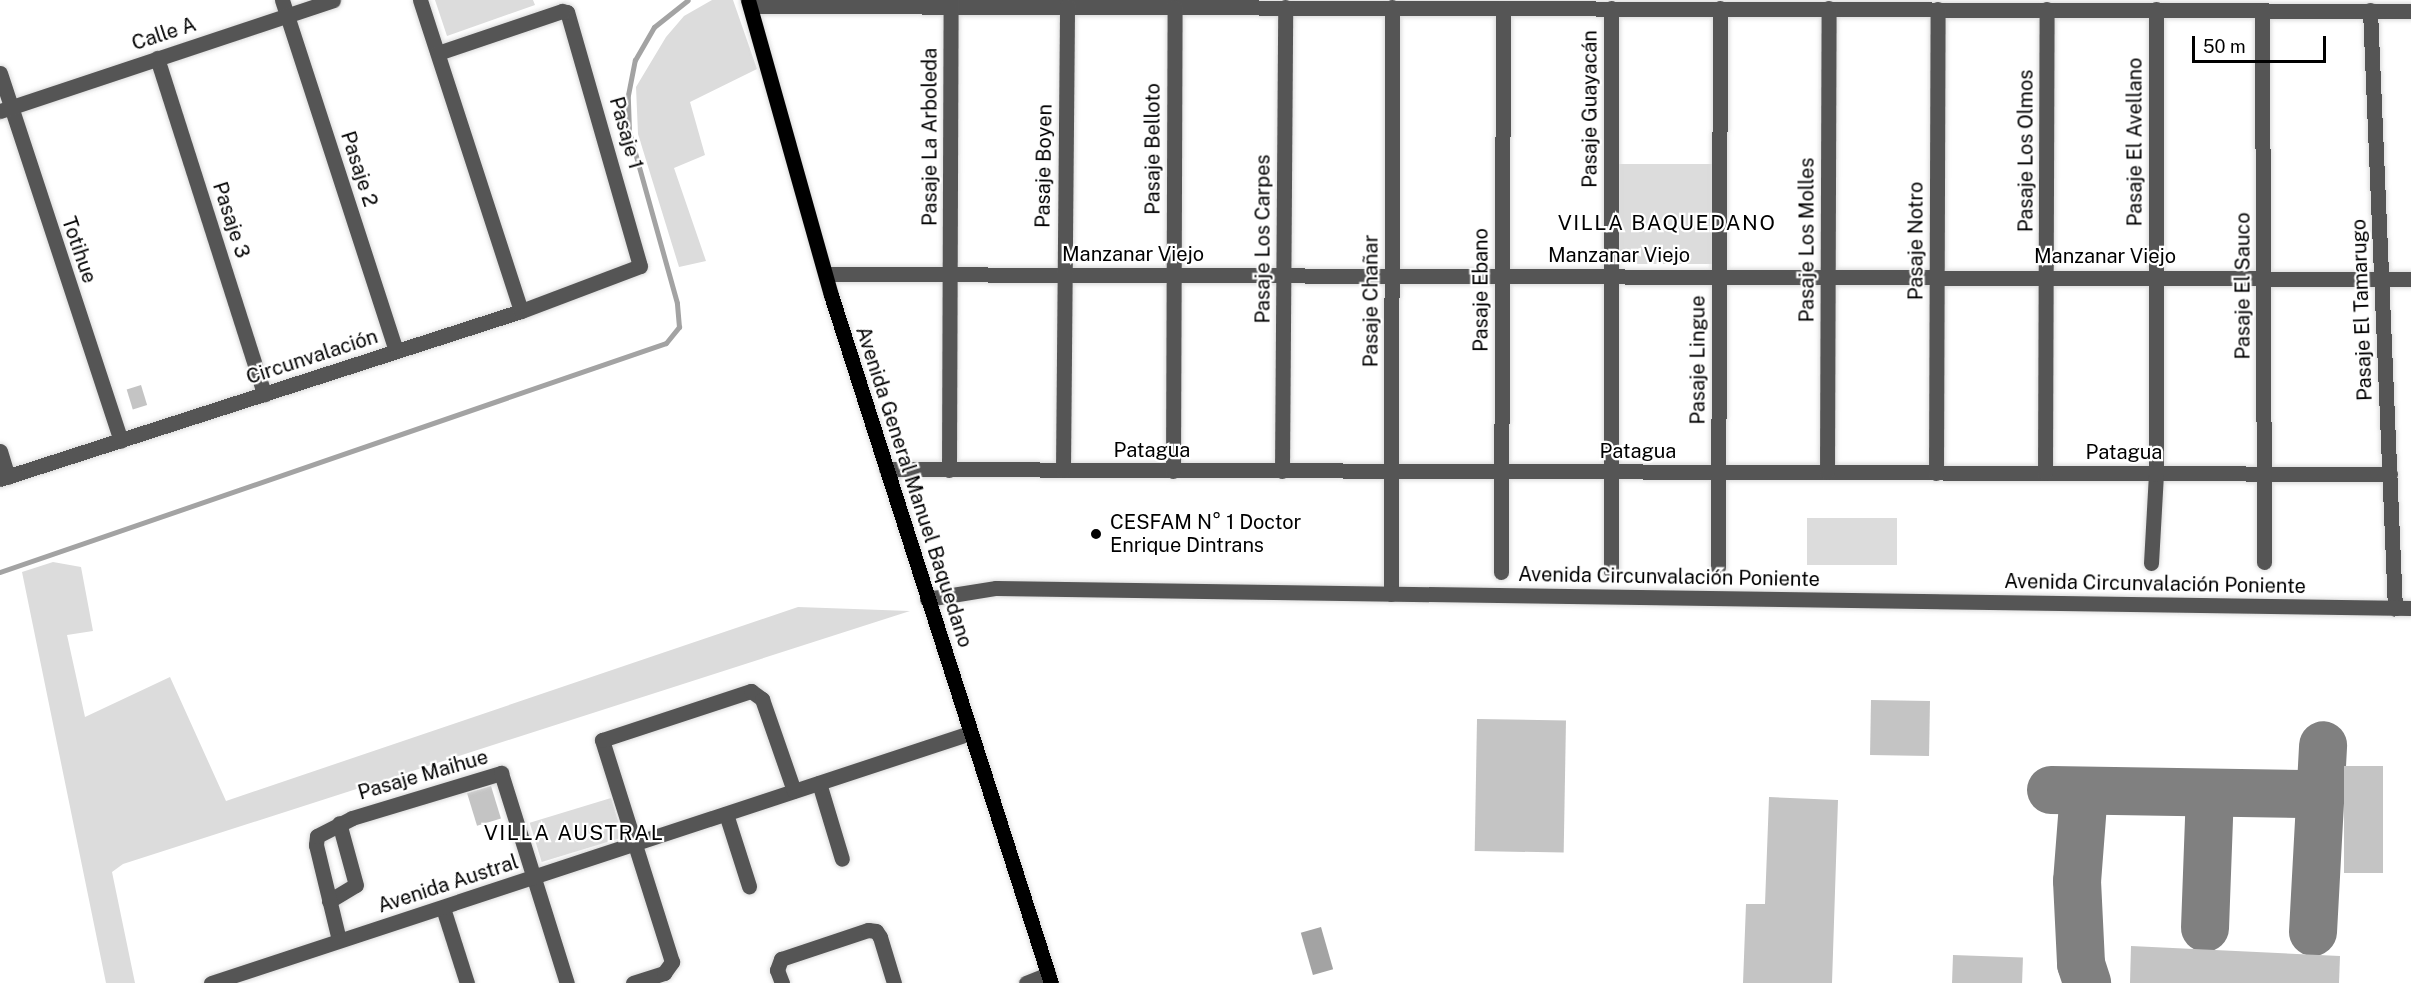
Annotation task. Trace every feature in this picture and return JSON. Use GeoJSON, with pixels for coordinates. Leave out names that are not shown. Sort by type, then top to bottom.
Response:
{"type":"FeatureCollection","features":[{"type":"Feature","properties":{"kind":"main road","name":"Avenida General Manuel Baquedano"},"geometry":{"type":"LineString","coordinates":[[749,3],[826,274],[886,469],[1050,979]]}},
{"type":"Feature","properties":{"kind":"street","name":"Pasaje 2"},"geometry":{"type":"LineString","coordinates":[[282,0],[396,351]]}},
{"type":"Feature","properties":{"kind":"street","name":"Calle A"},"geometry":{"type":"LineString","coordinates":[[5,110],[333,0]]}},
{"type":"Feature","properties":{"kind":"street"},"geometry":{"type":"LineString","coordinates":[[420,0],[521,311]]}},
{"type":"Feature","properties":{"kind":"street"},"geometry":{"type":"LineString","coordinates":[[749,3],[951,3],[1175,7],[2411,11]]}},
{"type":"Feature","properties":{"kind":"street","name":"Pasaje La Arboleda"},"geometry":{"type":"LineString","coordinates":[[950,470],[951,3]]}},
{"type":"Feature","properties":{"kind":"street","name":"Pasaje Boyen"},"geometry":{"type":"LineString","coordinates":[[1063,470],[1067,6]]}},
{"type":"Feature","properties":{"kind":"street","name":"Pasaje Belloto"},"geometry":{"type":"LineString","coordinates":[[1173,471],[1175,7]]}},
{"type":"Feature","properties":{"kind":"street","name":"Pasaje Los Carpes"},"geometry":{"type":"LineString","coordinates":[[1282,471],[1285,7]]}},
{"type":"Feature","properties":{"kind":"street","name":"Pasaje Chañar"},"geometry":{"type":"LineString","coordinates":[[1391,594],[1392,7]]}},
{"type":"Feature","properties":{"kind":"street","name":"Pasaje Ebano"},"geometry":{"type":"LineString","coordinates":[[1501,572],[1503,8]]}},
{"type":"Feature","properties":{"kind":"street","name":"Pasaje Guayacán"},"geometry":{"type":"LineString","coordinates":[[1611,8],[1611,571]]}},
{"type":"Feature","properties":{"kind":"street","name":"Pasaje Lingue"},"geometry":{"type":"LineString","coordinates":[[1718,567],[1720,8]]}},
{"type":"Feature","properties":{"kind":"street","name":"Pasaje Los Molles"},"geometry":{"type":"LineString","coordinates":[[1827,472],[1829,9]]}},
{"type":"Feature","properties":{"kind":"street","name":"Pasaje Notro"},"geometry":{"type":"LineString","coordinates":[[1936,473],[1938,9]]}},
{"type":"Feature","properties":{"kind":"street","name":"Pasaje Los Olmos"},"geometry":{"type":"LineString","coordinates":[[2045,473],[2047,9]]}},
{"type":"Feature","properties":{"kind":"street","name":"Pasaje El Avellano"},"geometry":{"type":"LineString","coordinates":[[2151,563],[2156,474],[2156,9]]}},
{"type":"Feature","properties":{"kind":"street","name":"Pasaje 1"},"geometry":{"type":"LineString","coordinates":[[438,53],[561,10],[571,18],[640,260],[635,270]]}},
{"type":"Feature","properties":{"kind":"street","name":"Pasaje El Sauco"},"geometry":{"type":"LineString","coordinates":[[2262,10],[2264,562]]}},
{"type":"Feature","properties":{"kind":"street","name":"Pasaje El Tamarugo"},"geometry":{"type":"LineString","coordinates":[[2370,10],[2395,608]]}},
{"type":"Feature","properties":{"kind":"street","name":"Pasaje 3"},"geometry":{"type":"LineString","coordinates":[[157,58],[264,394]]}},
{"type":"Feature","properties":{"kind":"street","name":"Totihue"},"geometry":{"type":"LineString","coordinates":[[0,73],[5,110],[121,441]]}},
{"type":"Feature","properties":{"kind":"street","name":"Circunvalación"},"geometry":{"type":"LineString","coordinates":[[4,478],[521,311],[635,270]]}},
{"type":"Feature","properties":{"kind":"street","name":"Manzanar Viejo"},"geometry":{"type":"LineString","coordinates":[[826,274],[2411,279]]}},
{"type":"Feature","properties":{"kind":"street"},"geometry":{"type":"LineString","coordinates":[[0,451],[4,478]]}},
{"type":"Feature","properties":{"kind":"street","name":"Patagua"},"geometry":{"type":"LineString","coordinates":[[886,469],[2390,474]]}},
{"type":"Feature","properties":{"kind":"street","name":"Avenida Circunvalación Poniente"},"geometry":{"type":"LineString","coordinates":[[927,599],[996,588],[2411,608]]}},
{"type":"Feature","properties":{"kind":"street"},"geometry":{"type":"LineString","coordinates":[[633,983],[671,968],[602,745],[606,736],[751,691],[762,699],[794,791]]}},
{"type":"Feature","properties":{"kind":"street","name":"Avenida Austral"},"geometry":{"type":"LineString","coordinates":[[211,983],[970,733]]}},
{"type":"Feature","properties":{"kind":"street","name":"Pasaje Maihue"},"geometry":{"type":"LineString","coordinates":[[346,820],[501,773],[536,877],[567,983]]}},
{"type":"Feature","properties":{"kind":"street"},"geometry":{"type":"LineString","coordinates":[[819,783],[842,858]]}},
{"type":"Feature","properties":{"kind":"street"},"geometry":{"type":"LineString","coordinates":[[726,814],[749,886]]}},
{"type":"Feature","properties":{"kind":"street"},"geometry":{"type":"LineString","coordinates":[[330,901],[356,885],[346,820],[317,836],[316,845],[339,940]]}},
{"type":"Feature","properties":{"kind":"street"},"geometry":{"type":"LineString","coordinates":[[443,908],[467,983]]}},
{"type":"Feature","properties":{"kind":"street"},"geometry":{"type":"LineString","coordinates":[[782,983],[778,964],[782,959],[876,931],[894,983]]}},
{"type":"Feature","properties":{"kind":"street"},"geometry":{"type":"LineString","coordinates":[[1026,983],[1050,979]]}},
{"type":"Feature","properties":{"kind":"shaded area"},"geometry":{"type":"Polygon","coordinates":[[[435,0],[533,0],[535,5],[447,36],[435,0]]]}},
{"type":"Feature","properties":{"kind":"shaded area"},"geometry":{"type":"Polygon","coordinates":[[[712,0],[733,0],[757,69],[690,102],[705,155],[674,168],[706,261],[679,267],[638,134],[636,87],[666,37],[684,16],[712,0]]]}},
{"type":"Feature","properties":{"kind":"shaded area"},"geometry":{"type":"Polygon","coordinates":[[[1616,164],[1713,164],[1713,264],[1616,264],[1616,164]]]}},
{"type":"Feature","properties":{"kind":"shaded area"},"geometry":{"type":"Polygon","coordinates":[[[1807,518],[1897,518],[1897,565],[1807,565],[1807,518]]]}},
{"type":"Feature","properties":{"kind":"shaded area"},"geometry":{"type":"Polygon","coordinates":[[[53,562],[81,567],[93,631],[67,635],[85,717],[170,677],[226,801],[798,607],[910,611],[123,864],[112,872],[135,983],[106,983],[22,572],[53,562]]]}},
{"type":"Feature","properties":{"kind":"shaded area"},"geometry":{"type":"Polygon","coordinates":[[[611,798],[623,837],[542,862],[530,823],[611,798]]]}},
{"type":"Feature","properties":{"kind":"shaded area"},"geometry":{"type":"Polygon","coordinates":[[[1321,927],[1333,969],[1313,975],[1301,933],[1321,927]]]}},
{"type":"Feature","properties":{"kind":"building"},"geometry":{"type":"Polygon","coordinates":[[[141,385],[147,405],[133,409],[127,389],[141,385]]]}},
{"type":"Feature","properties":{"kind":"building"},"geometry":{"type":"Polygon","coordinates":[[[1871,700],[1930,701],[1929,756],[1870,755],[1871,700]]]}},
{"type":"Feature","properties":{"kind":"building"},"geometry":{"type":"Polygon","coordinates":[[[1477,719],[1566,721],[1564,853],[1475,851],[1477,719]]]}},
{"type":"Feature","properties":{"kind":"building"},"geometry":{"type":"Polygon","coordinates":[[[2344,766],[2383,766],[2383,873],[2344,873],[2344,766]]]}},
{"type":"Feature","properties":{"kind":"building"},"geometry":{"type":"Polygon","coordinates":[[[491,786],[501,819],[477,826],[467,793],[491,786]]]}},
{"type":"Feature","properties":{"kind":"building"},"geometry":{"type":"Polygon","coordinates":[[[1769,797],[1838,800],[1832,983],[1743,983],[1746,904],[1765,904],[1769,797]]]}},
{"type":"Feature","properties":{"kind":"building"},"geometry":{"type":"Polygon","coordinates":[[[2131,946],[2340,956],[2339,983],[2130,983],[2131,946]]]}},
{"type":"Feature","properties":{"kind":"building"},"geometry":{"type":"Polygon","coordinates":[[[1953,955],[2023,957],[2022,983],[1952,983],[1953,955]]]}},
{"type":"Feature","properties":{"kind":"waterway"},"geometry":{"type":"LineString","coordinates":[[0,572],[666,343],[679,327],[677,303],[629,131],[628,95],[635,60],[654,27],[688,0]]}},
{"type":"Feature","properties":{"kind":"taxiway"},"geometry":{"type":"LineString","coordinates":[[2313,932],[2323,745]]}},
{"type":"Feature","properties":{"kind":"taxiway"},"geometry":{"type":"LineString","coordinates":[[2051,790],[2319,794]]}},
{"type":"Feature","properties":{"kind":"taxiway"},"geometry":{"type":"LineString","coordinates":[[2084,791],[2077,881],[2081,964],[2087,983]]}},
{"type":"Feature","properties":{"kind":"taxiway"},"geometry":{"type":"LineString","coordinates":[[2205,928],[2210,793]]}},
{"type":"Feature","properties":{"kind":"place","name":"CESFAM N° 1 Doctor Enrique Dintrans"},"geometry":{"type":"Point","coordinates":[1096,534]}},
{"type":"Feature","properties":{"kind":"district","name":"VILLA BAQUEDANO"},"geometry":{"type":"Point","coordinates":[1667,223]}},
{"type":"Feature","properties":{"kind":"district","name":"VILLA AUSTRAL"},"geometry":{"type":"Point","coordinates":[574,833]}}]}
